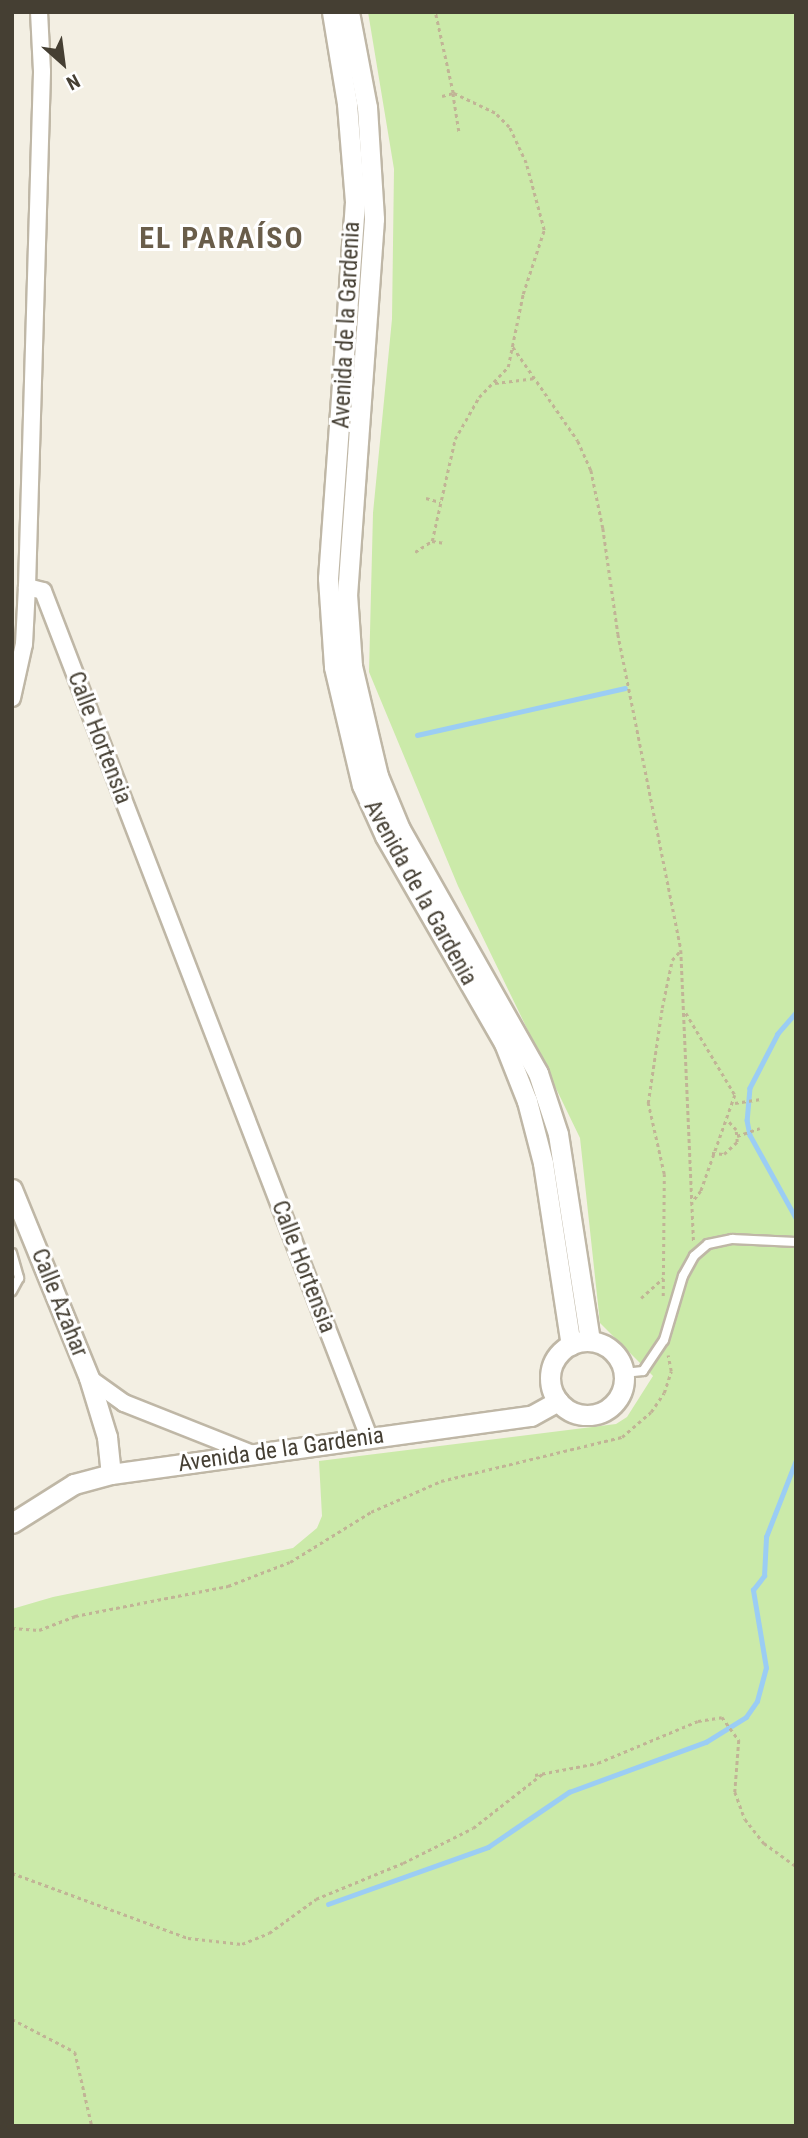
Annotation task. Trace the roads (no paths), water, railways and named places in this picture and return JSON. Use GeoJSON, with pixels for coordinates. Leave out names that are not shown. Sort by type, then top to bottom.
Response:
{"type":"FeatureCollection","features":[{"type":"Feature","properties":{"kind":"street"},"geometry":{"type":"LineString","coordinates":[[12,698],[24,644],[27,587],[43,71],[39,12]]}},
{"type":"Feature","properties":{"kind":"street","name":"Avenida de la Gardenia"},"geometry":{"type":"LineString","coordinates":[[332,12],[347,104],[355,202],[347,347],[328,578],[334,667],[349,741],[362,785],[385,836],[504,1043],[527,1101],[543,1163],[580,1343]]}},
{"type":"Feature","properties":{"kind":"street","name":"Avenida de la Gardenia"},"geometry":{"type":"LineString","coordinates":[[349,12],[367,107],[374,219],[368,348],[347,594],[352,666],[378,776],[400,829],[538,1073],[558,1134],[580,1343]]}},
{"type":"Feature","properties":{"kind":"street"},"geometry":{"type":"LineString","coordinates":[[347,347],[368,348]]}},
{"type":"Feature","properties":{"kind":"street","name":"Calle Hortensia"},"geometry":{"type":"LineString","coordinates":[[27,587],[43,592],[369,1437]]}},
{"type":"Feature","properties":{"kind":"street","name":"Calle Azahar"},"geometry":{"type":"LineString","coordinates":[[12,1189],[89,1378],[107,1437],[111,1474]]}},
{"type":"Feature","properties":{"kind":"street"},"geometry":{"type":"LineString","coordinates":[[580,1343],[613,1351],[624,1373],[620,1396],[601,1412],[578,1414],[558,1401],[552,1390],[552,1367],[580,1343]]}},
{"type":"Feature","properties":{"kind":"street","name":"Calle Azahar"},"geometry":{"type":"LineString","coordinates":[[89,1378],[124,1403],[250,1453]]}},
{"type":"Feature","properties":{"kind":"street","name":"Avenida de la Gardenia"},"geometry":{"type":"LineString","coordinates":[[12,1523],[74,1484],[111,1474],[531,1416],[558,1401]]}},
{"type":"Feature","properties":{"kind":"lane"},"geometry":{"type":"LineString","coordinates":[[624,1373],[643,1371],[664,1340],[678,1307],[683,1276],[699,1252],[708,1244],[732,1239],[794,1243]]}},
{"type":"Feature","properties":{"kind":"lane"},"geometry":{"type":"LineString","coordinates":[[12,1253],[19,1278],[12,1291]]}},
{"type":"Feature","properties":{"kind":"waterway"},"geometry":{"type":"LineString","coordinates":[[417,735],[625,688]]}},
{"type":"Feature","properties":{"kind":"waterway"},"geometry":{"type":"LineString","coordinates":[[796,1013],[778,1034],[750,1088],[747,1120],[750,1135],[796,1218]]}},
{"type":"Feature","properties":{"kind":"waterway"},"geometry":{"type":"LineString","coordinates":[[328,1904],[488,1847],[569,1792],[706,1742],[746,1717],[757,1701],[766,1668],[753,1590],[764,1576],[766,1537],[796,1460]]}},
{"type":"Feature","properties":{"kind":"district","name":"EL PARAÍSO"},"geometry":{"type":"Point","coordinates":[222,238]}}]}
